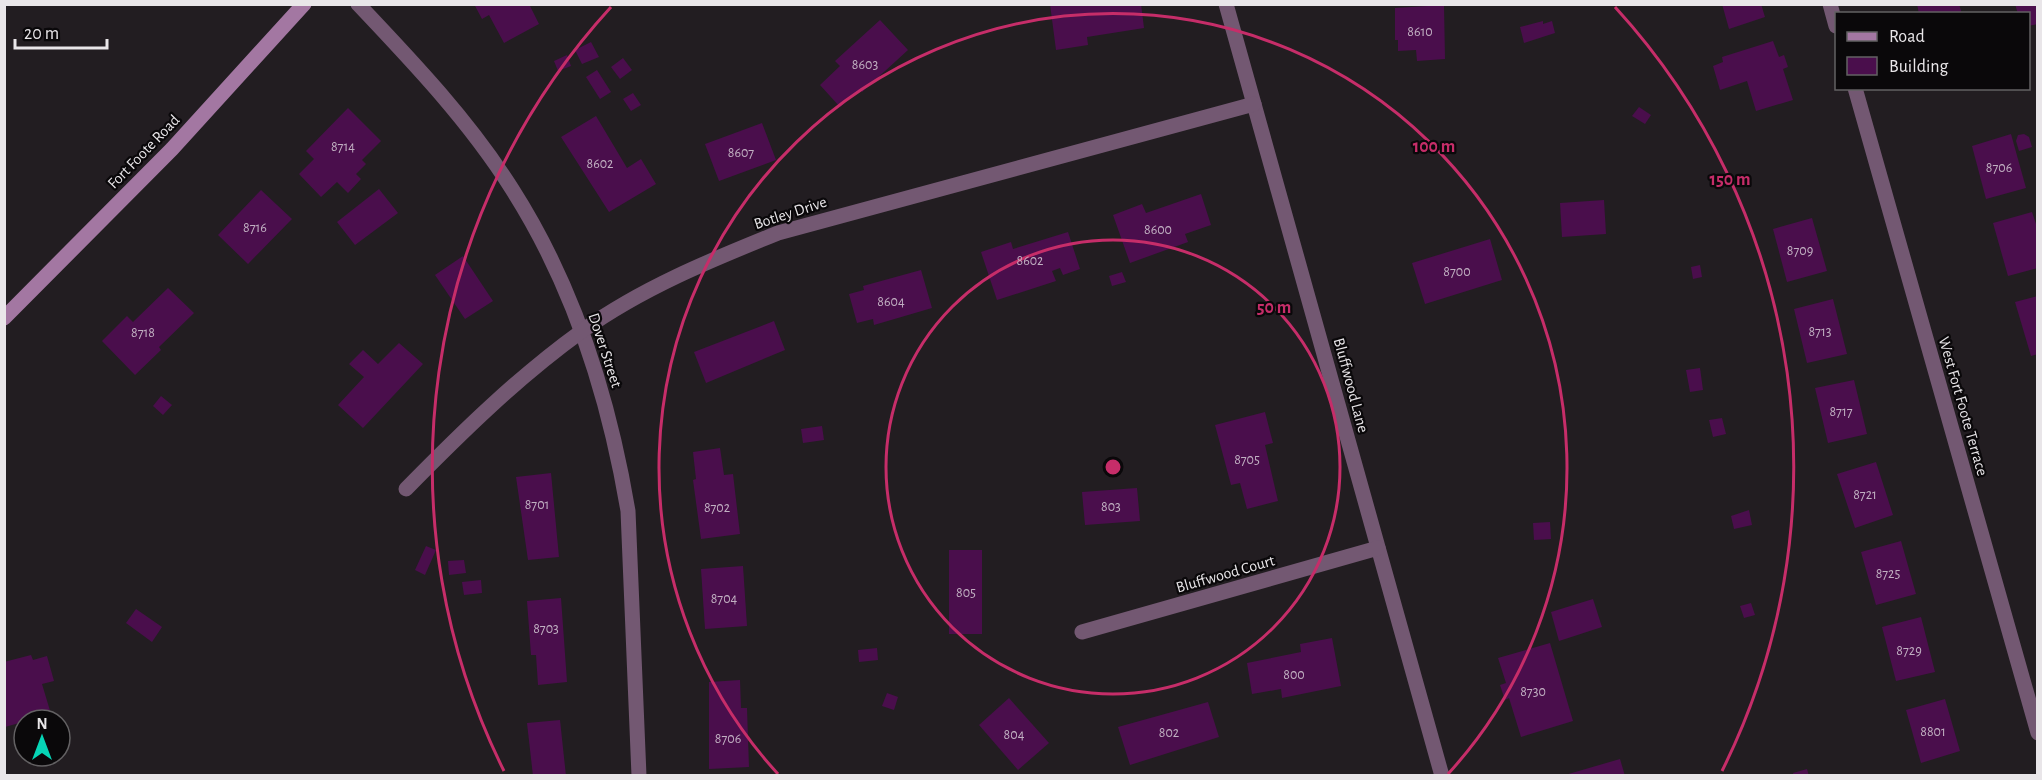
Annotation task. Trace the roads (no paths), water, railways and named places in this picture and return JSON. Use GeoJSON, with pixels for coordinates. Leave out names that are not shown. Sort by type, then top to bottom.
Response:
{"type":"FeatureCollection","features":[{"type":"Feature","properties":{"kind":"street","name":"Fort Foote Road"},"geometry":{"type":"LineString","coordinates":[[4,318],[172,148],[304,4]]}},
{"type":"Feature","properties":{"kind":"street","name":"Dover Street"},"geometry":{"type":"LineString","coordinates":[[358,4],[428,77],[513,189],[557,271],[583,330],[613,436],[628,512],[639,776]]}},
{"type":"Feature","properties":{"kind":"street","name":"Bluffwood Lane"},"geometry":{"type":"LineString","coordinates":[[1226,4],[1442,776]]}},
{"type":"Feature","properties":{"kind":"street"},"geometry":{"type":"LineString","coordinates":[[1830,4],[1835,22]]}},
{"type":"Feature","properties":{"kind":"street","name":"West Fort Foote Terrace"},"geometry":{"type":"LineString","coordinates":[[1856,90],[2037,733]]}},
{"type":"Feature","properties":{"kind":"street","name":"Botley Drive"},"geometry":{"type":"LineString","coordinates":[[406,489],[480,414],[583,330],[704,262],[778,233],[1254,104]]}},
{"type":"Feature","properties":{"kind":"street","name":"Bluffwood Court"},"geometry":{"type":"LineString","coordinates":[[1082,633],[1378,548]]}}]}
